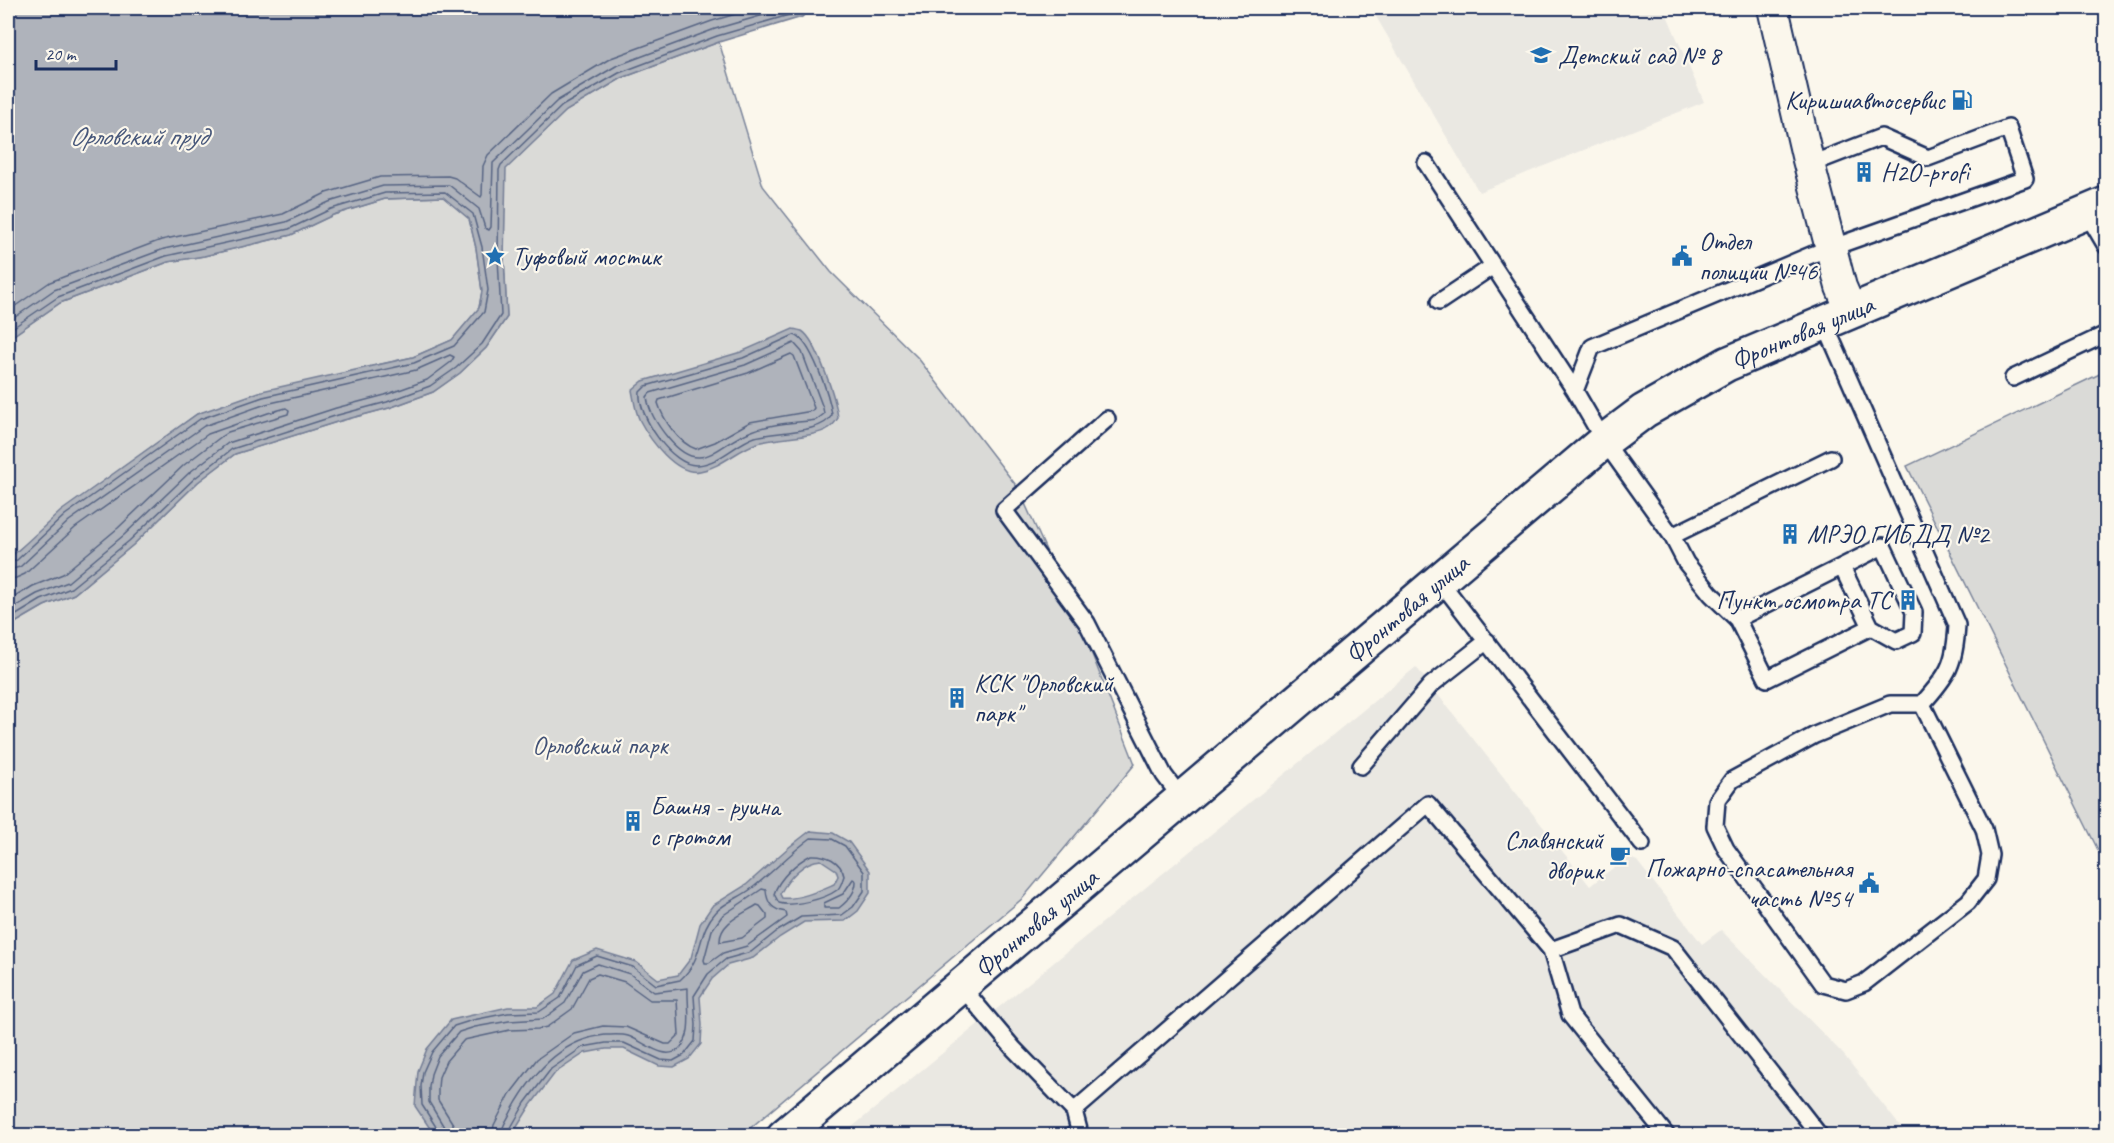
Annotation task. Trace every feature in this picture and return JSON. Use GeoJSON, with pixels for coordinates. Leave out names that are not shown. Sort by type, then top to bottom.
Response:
{"type":"FeatureCollection","features":[{"type":"Feature","properties":{"kind":"main road","name":"Фронтовая улица"},"geometry":{"type":"LineString","coordinates":[[784,1136],[1604,441],[1644,411],[1727,364],[2096,208]]}},
{"type":"Feature","properties":{"kind":"street"},"geometry":{"type":"LineString","coordinates":[[1773,8],[1807,156],[1811,164],[1841,287],[1837,316]]}},
{"type":"Feature","properties":{"kind":"lane"},"geometry":{"type":"LineString","coordinates":[[1575,391],[1592,346],[1811,255],[2025,179],[2008,128],[1928,158],[1881,137],[1811,164]]}},
{"type":"Feature","properties":{"kind":"lane"},"geometry":{"type":"LineString","coordinates":[[1426,163],[1575,391],[1604,441],[1672,536],[1686,563],[1711,594],[1737,619],[1767,679],[1871,627]]}},
{"type":"Feature","properties":{"kind":"lane"},"geometry":{"type":"LineString","coordinates":[[2096,208],[2106,246]]}},
{"type":"Feature","properties":{"kind":"lane"},"geometry":{"type":"LineString","coordinates":[[1439,302],[1493,266]]}},
{"type":"Feature","properties":{"kind":"lane"},"geometry":{"type":"LineString","coordinates":[[1837,316],[1957,625],[1955,653],[1944,680],[1922,704],[1890,704],[1815,735],[1732,780],[1717,801],[1715,826],[1726,849],[1823,984],[1846,990],[1864,983],[1968,902],[1986,879],[1990,855],[1984,829],[1922,704]]}},
{"type":"Feature","properties":{"kind":"lane"},"geometry":{"type":"LineString","coordinates":[[2013,378],[2106,334]]}},
{"type":"Feature","properties":{"kind":"lane"},"geometry":{"type":"LineString","coordinates":[[1107,419],[1004,510],[1087,622],[1164,775],[1182,799]]}},
{"type":"Feature","properties":{"kind":"lane"},"geometry":{"type":"LineString","coordinates":[[1672,536],[1832,458]]}},
{"type":"Feature","properties":{"kind":"lane"},"geometry":{"type":"LineString","coordinates":[[1737,619],[1883,546],[1914,612],[1913,633],[1896,641],[1871,627],[1842,567]]}},
{"type":"Feature","properties":{"kind":"lane"},"geometry":{"type":"LineString","coordinates":[[1440,581],[1642,844]]}},
{"type":"Feature","properties":{"kind":"lane"},"geometry":{"type":"LineString","coordinates":[[1361,766],[1431,685],[1487,641]]}},
{"type":"Feature","properties":{"kind":"lane"},"geometry":{"type":"LineString","coordinates":[[1074,1111],[1428,804],[1551,950],[1570,1015],[1667,1136]]}},
{"type":"Feature","properties":{"kind":"lane"},"geometry":{"type":"LineString","coordinates":[[1551,950],[1621,925],[1673,948],[1820,1136]]}},
{"type":"Feature","properties":{"kind":"lane"},"geometry":{"type":"LineString","coordinates":[[960,985],[1014,1049],[1074,1111],[1079,1130],[1072,1136]]}},
{"type":"Feature","properties":{"kind":"shaded area","name":"Детский сад № 8"},"geometry":{"type":"Polygon","coordinates":[[[1371,8],[1664,8],[1704,102],[1479,192],[1371,8]]]}},
{"type":"Feature","properties":{"kind":"shaded area"},"geometry":{"type":"Polygon","coordinates":[[[1416,667],[1590,886],[1627,857],[1637,861],[1702,944],[1721,930],[1843,1054],[1907,1135],[841,1136],[1416,667]]]}},
{"type":"Feature","properties":{"kind":"green space","name":"Орловский парк"},"geometry":{"type":"Polygon","coordinates":[[[719,42],[763,186],[831,272],[918,358],[1018,488],[1086,639],[1135,764],[1023,898],[742,1135],[8,1135],[8,627],[44,606],[74,594],[133,545],[198,482],[235,454],[389,408],[433,392],[460,373],[486,348],[507,317],[504,258],[505,169],[566,111],[622,78],[719,42]]]}},
{"type":"Feature","properties":{"kind":"green space"},"geometry":{"type":"Polygon","coordinates":[[[444,197],[469,218],[482,291],[479,308],[452,340],[413,357],[197,414],[117,472],[8,558],[8,339],[60,303],[168,262],[204,256],[291,235],[333,215],[385,199],[444,197]]]}},
{"type":"Feature","properties":{"kind":"green space"},"geometry":{"type":"Polygon","coordinates":[[[2106,371],[2106,866],[1907,466],[2106,371]]]}},
{"type":"Feature","properties":{"kind":"water","name":"Орловский пруд"},"geometry":{"type":"Polygon","coordinates":[[[8,8],[812,8],[802,17],[719,42],[622,78],[566,111],[506,169],[504,258],[507,317],[486,348],[460,373],[433,392],[389,408],[235,454],[198,482],[133,545],[74,594],[44,606],[8,627],[8,558],[61,511],[197,414],[262,391],[413,357],[452,340],[479,308],[482,291],[469,219],[443,197],[385,199],[333,215],[291,235],[204,256],[168,262],[60,303],[8,339],[8,8]]]}},
{"type":"Feature","properties":{"kind":"water"},"geometry":{"type":"Polygon","coordinates":[[[793,329],[802,331],[808,337],[825,371],[838,418],[832,426],[815,434],[758,443],[716,466],[700,471],[682,468],[665,455],[650,438],[640,421],[632,390],[643,381],[741,352],[793,329]]]}},
{"type":"Feature","properties":{"kind":"water"},"geometry":{"type":"Polygon","coordinates":[[[810,831],[833,833],[849,842],[870,871],[870,893],[858,911],[845,921],[804,922],[753,958],[728,965],[712,979],[700,997],[701,1044],[689,1059],[674,1067],[659,1066],[624,1049],[606,1049],[585,1053],[555,1073],[512,1135],[436,1136],[433,1133],[415,1106],[418,1071],[427,1049],[451,1020],[508,1007],[537,1007],[555,994],[573,960],[597,950],[636,962],[658,979],[678,975],[691,958],[700,924],[712,906],[746,885],[810,831]],[[821,860],[814,861],[802,867],[787,882],[780,894],[782,898],[795,898],[834,884],[838,876],[836,870],[821,860]]]}},
{"type":"Feature","properties":{"kind":"place","name":"Детский сад № 8"},"geometry":{"type":"Point","coordinates":[1541,55]}},
{"type":"Feature","properties":{"kind":"place","name":"Киришиавтосервис"},"geometry":{"type":"Point","coordinates":[1962,100]}},
{"type":"Feature","properties":{"kind":"place","name":"H2O-profi"},"geometry":{"type":"Point","coordinates":[1864,172]}},
{"type":"Feature","properties":{"kind":"place","name":"Туфовый мостик"},"geometry":{"type":"Point","coordinates":[495,256]}},
{"type":"Feature","properties":{"kind":"place","name":"Отдел полиции №46"},"geometry":{"type":"Point","coordinates":[1682,256]}},
{"type":"Feature","properties":{"kind":"place","name":"МРЭО ГИБДД №2"},"geometry":{"type":"Point","coordinates":[1790,534]}},
{"type":"Feature","properties":{"kind":"place","name":"Пункт осмотра ТС"},"geometry":{"type":"Point","coordinates":[1908,600]}},
{"type":"Feature","properties":{"kind":"place","name":"КСК \"Орловский парк\""},"geometry":{"type":"Point","coordinates":[957,698]}},
{"type":"Feature","properties":{"kind":"place","name":"Башня - руина с гротом"},"geometry":{"type":"Point","coordinates":[633,821]}},
{"type":"Feature","properties":{"kind":"place","name":"Славянский дворик"},"geometry":{"type":"Point","coordinates":[1620,855]}},
{"type":"Feature","properties":{"kind":"place","name":"Пожарно-спасательная часть №54"},"geometry":{"type":"Point","coordinates":[1869,883]}}]}
